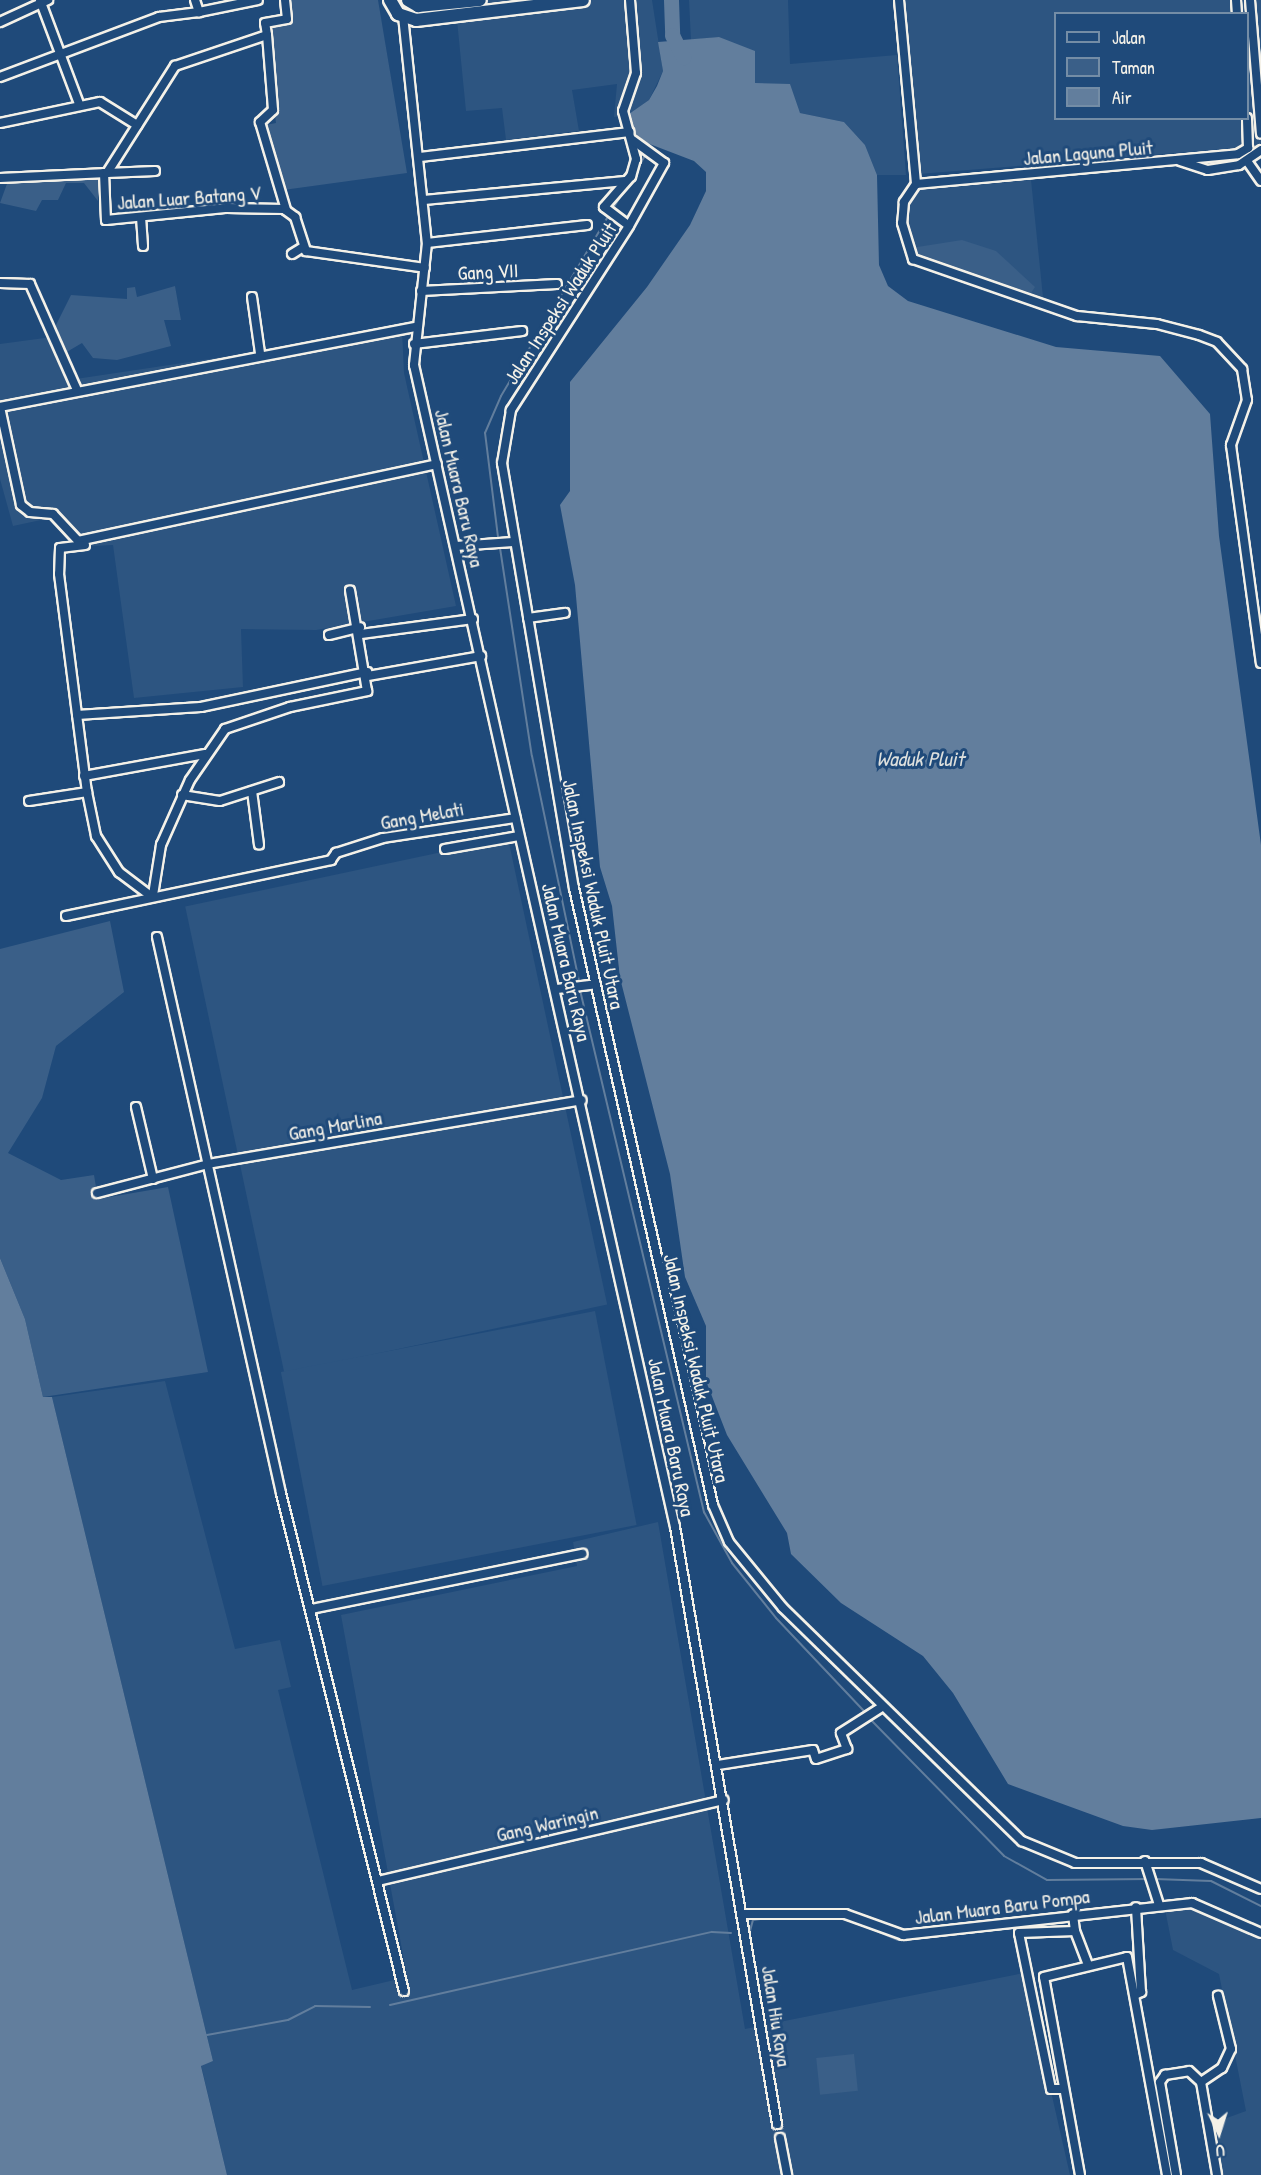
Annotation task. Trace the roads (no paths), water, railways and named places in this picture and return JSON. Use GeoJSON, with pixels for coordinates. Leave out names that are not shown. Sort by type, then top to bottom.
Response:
{"type":"FeatureCollection","features":[{"type":"Feature","properties":{"kind":"highway"},"geometry":{"type":"LineString","coordinates":[[390,0],[403,16],[416,20],[583,0]]}},
{"type":"Feature","properties":{"kind":"highway"},"geometry":{"type":"LineString","coordinates":[[409,2],[480,0]]}},
{"type":"Feature","properties":{"kind":"street"},"geometry":{"type":"LineString","coordinates":[[195,0],[198,12]]}},
{"type":"Feature","properties":{"kind":"street"},"geometry":{"type":"LineString","coordinates":[[0,77],[159,18],[258,0]]}},
{"type":"Feature","properties":{"kind":"street"},"geometry":{"type":"LineString","coordinates":[[267,35],[265,23],[287,19],[285,0]]}},
{"type":"Feature","properties":{"kind":"street","name":"Jalan Inspeksi Waduk Pluit"},"geometry":{"type":"LineString","coordinates":[[513,542],[502,463],[511,410],[630,224],[604,205],[625,181],[636,159],[623,111],[636,73],[630,0]]}},
{"type":"Feature","properties":{"kind":"street"},"geometry":{"type":"LineString","coordinates":[[899,0],[916,184],[902,212],[909,252],[918,262],[1077,316],[1157,324],[1199,335],[1234,357],[1249,388],[1230,438],[1261,663]]}},
{"type":"Feature","properties":{"kind":"street"},"geometry":{"type":"LineString","coordinates":[[1250,0],[1261,134]]}},
{"type":"Feature","properties":{"kind":"street"},"geometry":{"type":"LineString","coordinates":[[0,22],[43,1],[79,104]]}},
{"type":"Feature","properties":{"kind":"street","name":"Jalan Muara Baru Raya"},"geometry":{"type":"LineString","coordinates":[[403,16],[420,157],[427,243],[414,344],[437,464],[473,619],[515,818],[557,989],[675,1527],[744,1914]]}},
{"type":"Feature","properties":{"kind":"street","name":"Jalan Luar Batang V"},"geometry":{"type":"LineString","coordinates":[[286,210],[261,122],[273,110],[267,35],[175,66],[106,173],[105,219],[227,208],[286,210],[295,217],[303,247]]}},
{"type":"Feature","properties":{"kind":"street"},"geometry":{"type":"LineString","coordinates":[[0,123],[79,104],[104,103],[137,125]]}},
{"type":"Feature","properties":{"kind":"street","name":"Jalan Laguna Pluit"},"geometry":{"type":"LineString","coordinates":[[916,184],[1180,161],[1242,152],[1248,135],[1247,120]]}},
{"type":"Feature","properties":{"kind":"street"},"geometry":{"type":"LineString","coordinates":[[420,157],[631,136],[664,162],[630,224]]}},
{"type":"Feature","properties":{"kind":"street"},"geometry":{"type":"LineString","coordinates":[[1180,161],[1208,170],[1247,161],[1261,150]]}},
{"type":"Feature","properties":{"kind":"street"},"geometry":{"type":"LineString","coordinates":[[1247,161],[1261,181]]}},
{"type":"Feature","properties":{"kind":"street"},"geometry":{"type":"LineString","coordinates":[[106,173],[155,171]]}},
{"type":"Feature","properties":{"kind":"street","name":"Jalan Luar Batang V"},"geometry":{"type":"LineString","coordinates":[[0,178],[106,173]]}},
{"type":"Feature","properties":{"kind":"street"},"geometry":{"type":"LineString","coordinates":[[424,200],[625,181]]}},
{"type":"Feature","properties":{"kind":"street"},"geometry":{"type":"LineString","coordinates":[[141,217],[143,246]]}},
{"type":"Feature","properties":{"kind":"street"},"geometry":{"type":"LineString","coordinates":[[427,243],[587,225]]}},
{"type":"Feature","properties":{"kind":"street"},"geometry":{"type":"LineString","coordinates":[[292,254],[303,247],[425,268]]}},
{"type":"Feature","properties":{"kind":"street"},"geometry":{"type":"LineString","coordinates":[[0,282],[30,284],[78,390]]}},
{"type":"Feature","properties":{"kind":"street","name":"Gang VII"},"geometry":{"type":"LineString","coordinates":[[421,291],[557,284]]}},
{"type":"Feature","properties":{"kind":"street"},"geometry":{"type":"LineString","coordinates":[[252,297],[260,353]]}},
{"type":"Feature","properties":{"kind":"street"},"geometry":{"type":"LineString","coordinates":[[415,327],[260,353],[0,407],[21,505],[30,512],[53,514],[78,541],[437,464]]}},
{"type":"Feature","properties":{"kind":"street"},"geometry":{"type":"LineString","coordinates":[[414,344],[522,331]]}},
{"type":"Feature","properties":{"kind":"street"},"geometry":{"type":"LineString","coordinates":[[94,537],[84,546],[60,548],[84,776],[96,836],[119,872],[151,895],[161,845],[182,795],[205,754],[225,729],[290,706],[363,695],[370,687],[350,590]]}},
{"type":"Feature","properties":{"kind":"street"},"geometry":{"type":"LineString","coordinates":[[456,546],[513,542]]}},
{"type":"Feature","properties":{"kind":"street","name":"Jalan Inspeksi Waduk Pluit Utara"},"geometry":{"type":"LineString","coordinates":[[513,542],[596,984],[713,1505],[749,1570],[882,1707],[1022,1841],[1075,1863],[1147,1865],[1201,1863],[1261,1889]]}},
{"type":"Feature","properties":{"kind":"street"},"geometry":{"type":"LineString","coordinates":[[528,618],[565,613]]}},
{"type":"Feature","properties":{"kind":"street"},"geometry":{"type":"LineString","coordinates":[[329,635],[473,619]]}},
{"type":"Feature","properties":{"kind":"street"},"geometry":{"type":"LineString","coordinates":[[77,716],[201,708],[368,674],[481,656]]}},
{"type":"Feature","properties":{"kind":"street"},"geometry":{"type":"LineString","coordinates":[[84,776],[205,754]]}},
{"type":"Feature","properties":{"kind":"street"},"geometry":{"type":"LineString","coordinates":[[182,795],[215,802],[279,782]]}},
{"type":"Feature","properties":{"kind":"street"},"geometry":{"type":"LineString","coordinates":[[252,791],[259,845]]}},
{"type":"Feature","properties":{"kind":"street"},"geometry":{"type":"LineString","coordinates":[[29,801],[87,792]]}},
{"type":"Feature","properties":{"kind":"street","name":"Gang Melati"},"geometry":{"type":"LineString","coordinates":[[66,916],[151,895],[331,860],[336,853],[383,838],[515,818]]}},
{"type":"Feature","properties":{"kind":"street"},"geometry":{"type":"LineString","coordinates":[[445,849],[519,836]]}},
{"type":"Feature","properties":{"kind":"street"},"geometry":{"type":"LineString","coordinates":[[157,937],[310,1609],[404,1990]]}},
{"type":"Feature","properties":{"kind":"street"},"geometry":{"type":"LineString","coordinates":[[557,989],[596,984]]}},
{"type":"Feature","properties":{"kind":"street","name":"Gang Marlina"},"geometry":{"type":"LineString","coordinates":[[97,1193],[208,1164],[582,1100]]}},
{"type":"Feature","properties":{"kind":"street"},"geometry":{"type":"LineString","coordinates":[[136,1107],[153,1179]]}},
{"type":"Feature","properties":{"kind":"street"},"geometry":{"type":"LineString","coordinates":[[310,1609],[582,1554]]}},
{"type":"Feature","properties":{"kind":"street"},"geometry":{"type":"LineString","coordinates":[[718,1765],[813,1750],[816,1759],[847,1749],[841,1733],[882,1707]]}},
{"type":"Feature","properties":{"kind":"street","name":"Gang Waringin"},"geometry":{"type":"LineString","coordinates":[[378,1881],[724,1800]]}},
{"type":"Feature","properties":{"kind":"street"},"geometry":{"type":"LineString","coordinates":[[1147,1865],[1159,1905]]}},
{"type":"Feature","properties":{"kind":"street","name":"Jalan Muara Baru Pompa"},"geometry":{"type":"LineString","coordinates":[[744,1914],[845,1914],[903,1935],[1159,1905],[1209,1908],[1261,1933]]}},
{"type":"Feature","properties":{"kind":"street"},"geometry":{"type":"LineString","coordinates":[[1135,1995],[1141,1992],[1136,1907]]}},
{"type":"Feature","properties":{"kind":"street","name":"Jalan Hiu Raya"},"geometry":{"type":"LineString","coordinates":[[744,1914],[777,2124]]}},
{"type":"Feature","properties":{"kind":"street"},"geometry":{"type":"LineString","coordinates":[[1073,1916],[1075,1931],[1088,1963]]}},
{"type":"Feature","properties":{"kind":"street"},"geometry":{"type":"LineString","coordinates":[[1063,2089],[1051,2089],[1019,1933],[1075,1931]]}},
{"type":"Feature","properties":{"kind":"street"},"geometry":{"type":"LineString","coordinates":[[1080,2175],[1044,1977],[1088,1963],[1127,1957],[1167,2175]]}},
{"type":"Feature","properties":{"kind":"street"},"geometry":{"type":"LineString","coordinates":[[1201,2082],[1217,2075],[1230,2054],[1218,1996]]}},
{"type":"Feature","properties":{"kind":"street"},"geometry":{"type":"LineString","coordinates":[[1176,2175],[1160,2082],[1165,2075],[1189,2071],[1201,2082],[1217,2175]]}},
{"type":"Feature","properties":{"kind":"street"},"geometry":{"type":"LineString","coordinates":[[780,2139],[786,2175]]}},
{"type":"Feature","properties":{"kind":"water","name":"Waduk Pluit"},"geometry":{"type":"Polygon","coordinates":[[[719,37],[755,51],[755,83],[790,84],[800,113],[844,122],[865,145],[877,175],[879,265],[888,286],[908,301],[1056,347],[1160,356],[1210,414],[1219,536],[1261,845],[1261,1818],[1152,1830],[1123,1826],[1008,1784],[953,1693],[923,1656],[841,1603],[791,1554],[787,1533],[727,1435],[706,1381],[706,1326],[685,1277],[670,1174],[620,978],[612,906],[600,867],[575,585],[560,505],[570,491],[570,382],[647,287],[690,225],[706,191],[706,172],[694,161],[647,143],[629,128],[626,116],[649,100],[657,86],[663,71],[658,42],[719,37]]]}},
{"type":"Feature","properties":{"kind":"water"},"geometry":{"type":"Polygon","coordinates":[[[0,1258],[25,1319],[43,1397],[52,1397],[213,2061],[201,2066],[227,2175],[0,2175],[0,1258]]]}},
{"type":"Feature","properties":{"kind":"waterway"},"geometry":{"type":"LineString","coordinates":[[671,0],[672,35],[683,57]]}},
{"type":"Feature","properties":{"kind":"waterway"},"geometry":{"type":"LineString","coordinates":[[637,169],[646,154]]}},
{"type":"Feature","properties":{"kind":"waterway"},"geometry":{"type":"LineString","coordinates":[[612,210],[625,189]]}},
{"type":"Feature","properties":{"kind":"waterway"},"geometry":{"type":"LineString","coordinates":[[498,537],[485,433],[501,396],[609,215]]}},
{"type":"Feature","properties":{"kind":"waterway"},"geometry":{"type":"LineString","coordinates":[[500,548],[532,756],[579,981]]}},
{"type":"Feature","properties":{"kind":"waterway"},"geometry":{"type":"LineString","coordinates":[[580,990],[704,1512],[732,1563],[776,1618],[865,1712]]}},
{"type":"Feature","properties":{"kind":"waterway"},"geometry":{"type":"LineString","coordinates":[[871,1720],[1004,1856],[1047,1880],[1149,1879]]}},
{"type":"Feature","properties":{"kind":"waterway"},"geometry":{"type":"LineString","coordinates":[[1155,1879],[1211,1881],[1261,1906]]}},
{"type":"Feature","properties":{"kind":"waterway"},"geometry":{"type":"LineString","coordinates":[[1141,1913],[1156,1911]]}},
{"type":"Feature","properties":{"kind":"waterway"},"geometry":{"type":"LineString","coordinates":[[1102,1917],[1123,1915]]}},
{"type":"Feature","properties":{"kind":"waterway"},"geometry":{"type":"LineString","coordinates":[[750,1931],[753,1920],[768,1918]]}},
{"type":"Feature","properties":{"kind":"waterway"},"geometry":{"type":"LineString","coordinates":[[865,1926],[898,1940],[979,1931]]}},
{"type":"Feature","properties":{"kind":"waterway"},"geometry":{"type":"LineString","coordinates":[[390,2005],[712,1932],[731,1933]]}},
{"type":"Feature","properties":{"kind":"waterway"},"geometry":{"type":"LineString","coordinates":[[207,2035],[288,2020],[315,2006],[370,2007]]}}]}
